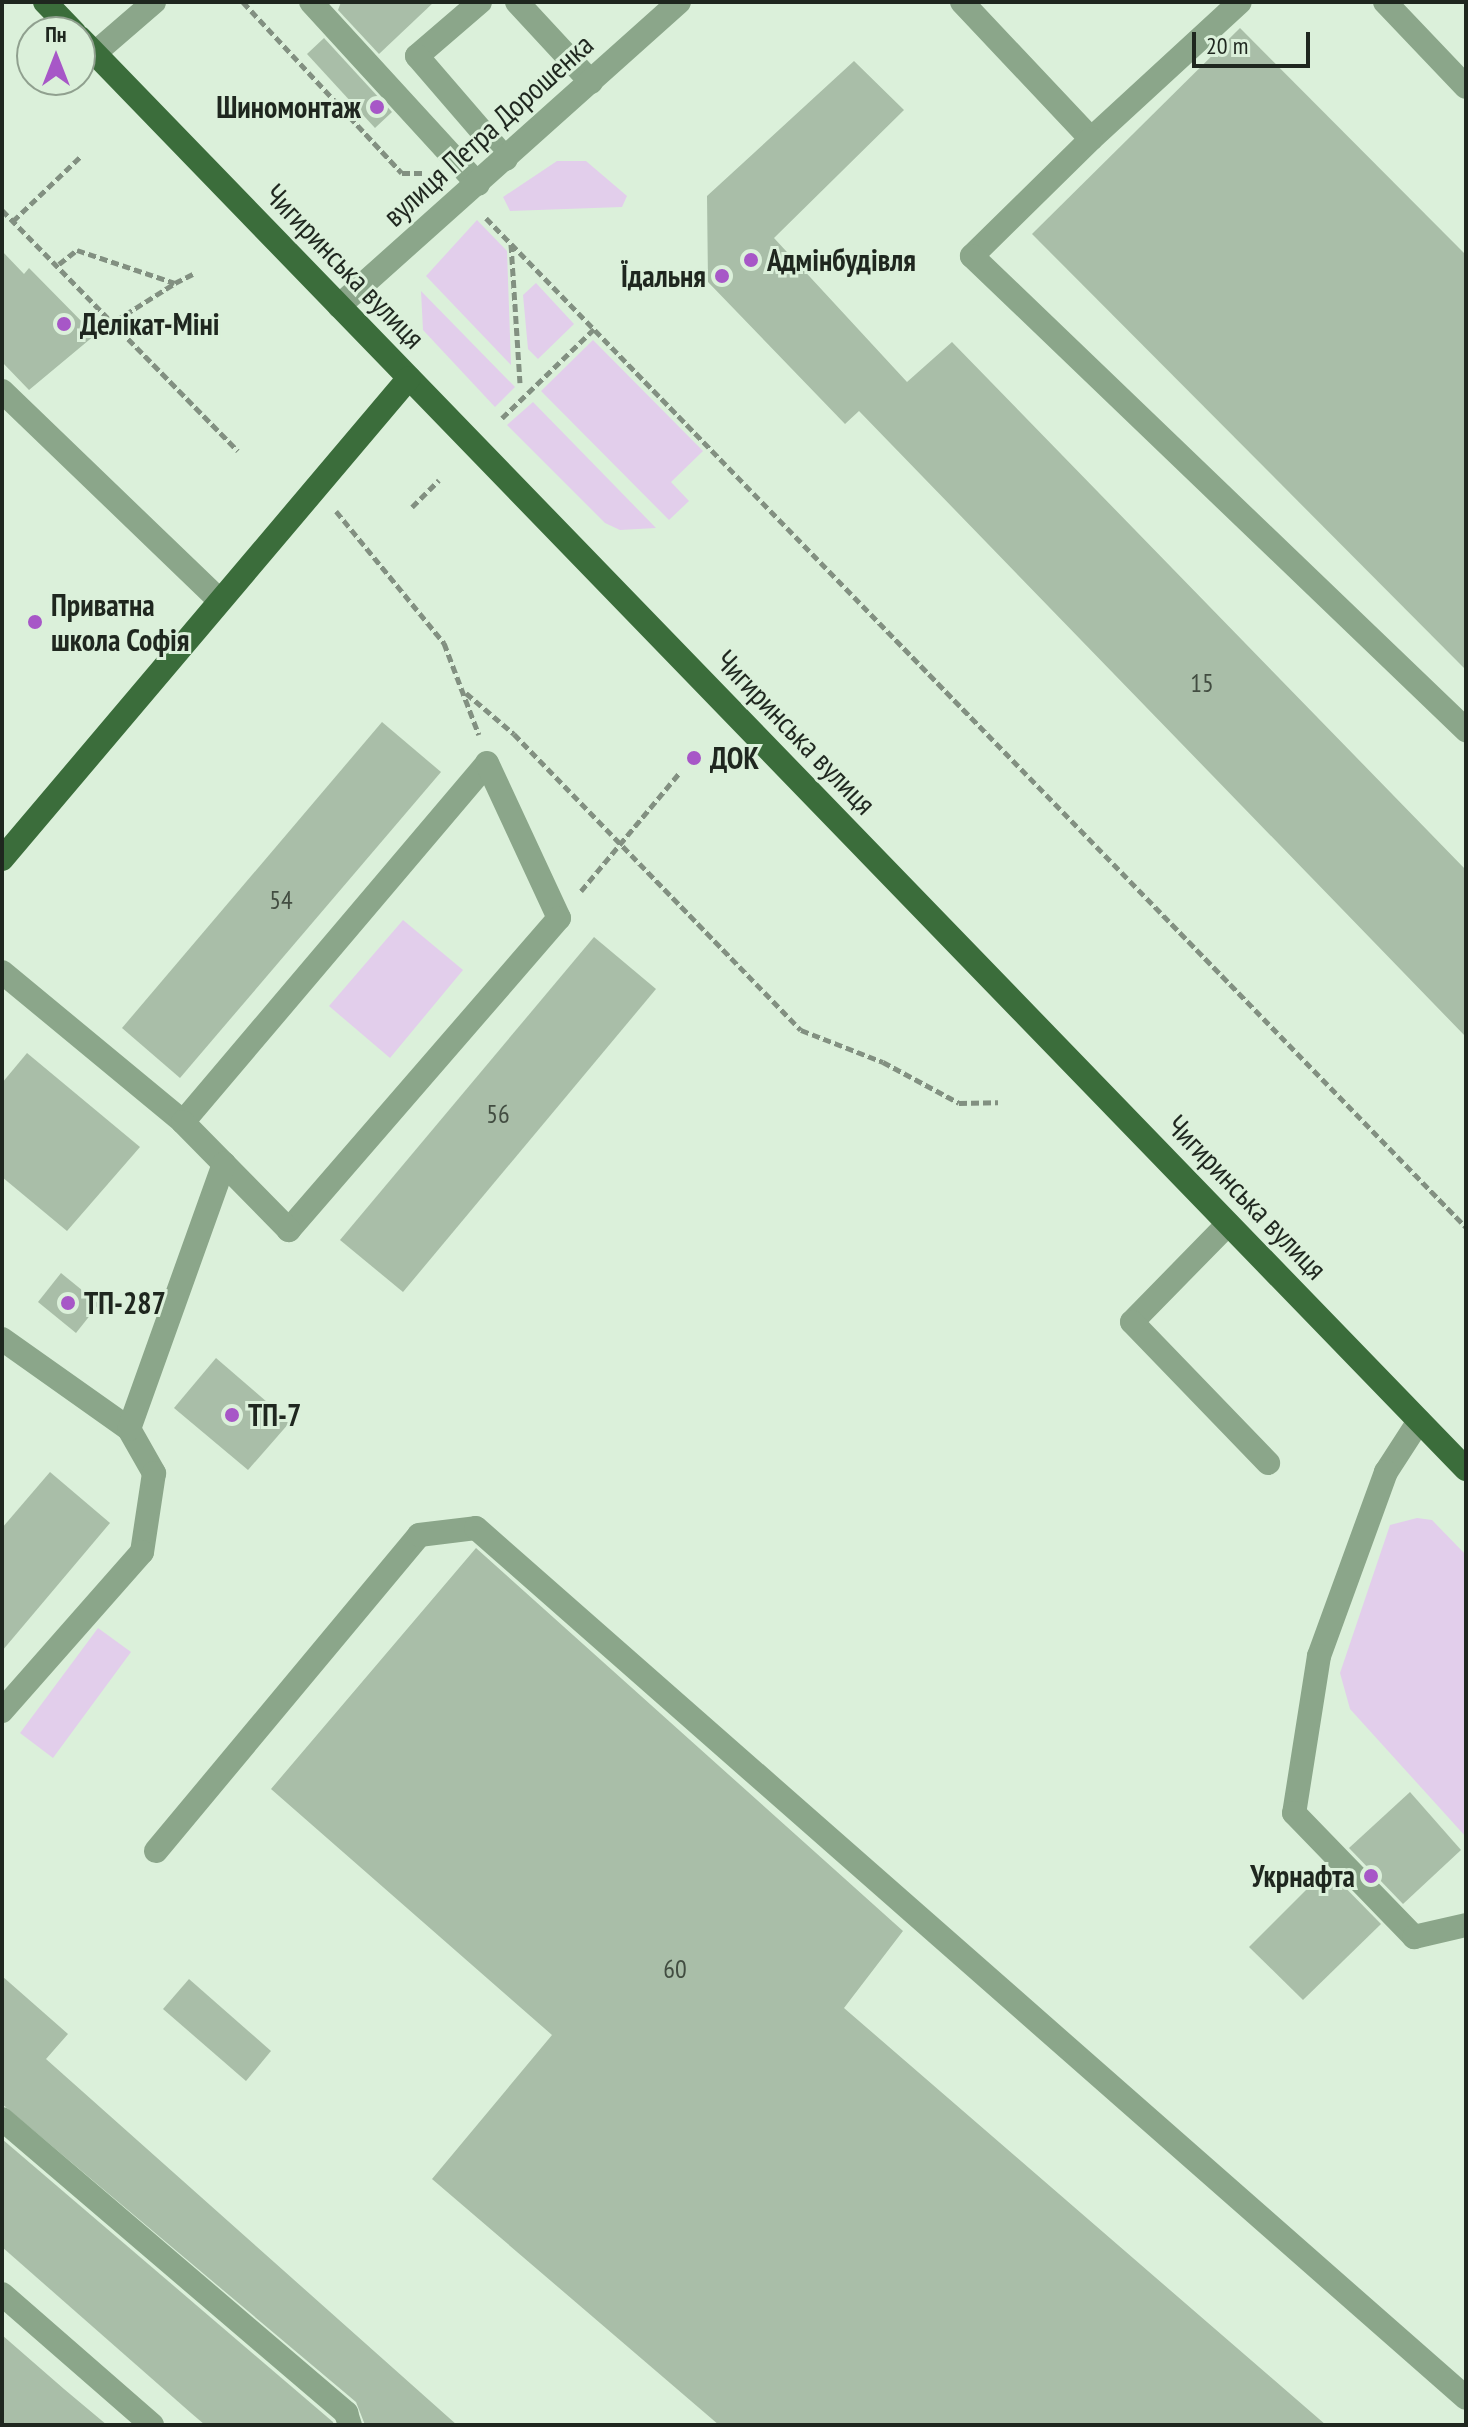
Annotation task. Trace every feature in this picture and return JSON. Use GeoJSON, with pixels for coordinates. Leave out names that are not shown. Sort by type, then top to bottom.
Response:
{"type":"FeatureCollection","features":[{"type":"Feature","properties":{"kind":"main road","name":"Чигиринська вулиця"},"geometry":{"type":"LineString","coordinates":[[96,55],[1466,1469]]}},
{"type":"Feature","properties":{"kind":"main road"},"geometry":{"type":"LineString","coordinates":[[2,859],[218,599],[409,378]]}},
{"type":"Feature","properties":{"kind":"street"},"geometry":{"type":"LineString","coordinates":[[96,40],[154,2]]}},
{"type":"Feature","properties":{"kind":"street"},"geometry":{"type":"LineString","coordinates":[[311,2],[471,190]]}},
{"type":"Feature","properties":{"kind":"street"},"geometry":{"type":"LineString","coordinates":[[480,2],[417,56],[506,159]]}},
{"type":"Feature","properties":{"kind":"street"},"geometry":{"type":"LineString","coordinates":[[517,2],[591,82]]}},
{"type":"Feature","properties":{"kind":"street","name":"вулиця Петра Дорошенка"},"geometry":{"type":"LineString","coordinates":[[339,306],[679,2]]}},
{"type":"Feature","properties":{"kind":"street"},"geometry":{"type":"LineString","coordinates":[[962,2],[1091,139]]}},
{"type":"Feature","properties":{"kind":"street"},"geometry":{"type":"LineString","coordinates":[[1240,2],[1091,139],[972,256],[1466,730]]}},
{"type":"Feature","properties":{"kind":"street"},"geometry":{"type":"LineString","coordinates":[[1385,2],[1466,87]]}},
{"type":"Feature","properties":{"kind":"street"},"geometry":{"type":"LineString","coordinates":[[2,391],[218,599]]}},
{"type":"Feature","properties":{"kind":"street"},"geometry":{"type":"LineString","coordinates":[[2,972],[183,1122],[289,1230],[559,918],[487,763],[183,1122]]}},
{"type":"Feature","properties":{"kind":"street"},"geometry":{"type":"LineString","coordinates":[[129,1429],[224,1163]]}},
{"type":"Feature","properties":{"kind":"street"},"geometry":{"type":"LineString","coordinates":[[1228,1224],[1132,1322],[1268,1463]]}},
{"type":"Feature","properties":{"kind":"street"},"geometry":{"type":"LineString","coordinates":[[2,1339],[129,1429],[154,1473],[142,1552],[2,1711]]}},
{"type":"Feature","properties":{"kind":"street"},"geometry":{"type":"LineString","coordinates":[[1419,1421],[1386,1472],[1319,1656],[1294,1813],[1414,1937],[1466,1925]]}},
{"type":"Feature","properties":{"kind":"street"},"geometry":{"type":"LineString","coordinates":[[156,1851],[419,1535],[476,1528],[1466,2398]]}},
{"type":"Feature","properties":{"kind":"street"},"geometry":{"type":"LineString","coordinates":[[2,2119],[346,2413],[350,2425]]}},
{"type":"Feature","properties":{"kind":"street"},"geometry":{"type":"LineString","coordinates":[[2,2294],[152,2425]]}},
{"type":"Feature","properties":{"kind":"path"},"geometry":{"type":"LineString","coordinates":[[243,2],[402,173],[442,172],[471,190],[510,243],[1466,1227]]}},
{"type":"Feature","properties":{"kind":"path"},"geometry":{"type":"LineString","coordinates":[[13,221],[80,157]]}},
{"type":"Feature","properties":{"kind":"path"},"geometry":{"type":"LineString","coordinates":[[2,210],[115,321],[238,451]]}},
{"type":"Feature","properties":{"kind":"path"},"geometry":{"type":"LineString","coordinates":[[510,243],[520,383]]}},
{"type":"Feature","properties":{"kind":"path"},"geometry":{"type":"LineString","coordinates":[[59,264],[83,251],[175,283]]}},
{"type":"Feature","properties":{"kind":"path"},"geometry":{"type":"LineString","coordinates":[[115,321],[193,274]]}},
{"type":"Feature","properties":{"kind":"path"},"geometry":{"type":"LineString","coordinates":[[502,418],[594,329]]}},
{"type":"Feature","properties":{"kind":"path"},"geometry":{"type":"LineString","coordinates":[[412,507],[439,480]]}},
{"type":"Feature","properties":{"kind":"path"},"geometry":{"type":"LineString","coordinates":[[326,501],[430,624],[466,693],[487,763]]}},
{"type":"Feature","properties":{"kind":"path"},"geometry":{"type":"LineString","coordinates":[[466,693],[620,844],[801,1030],[959,1103],[998,1102]]}},
{"type":"Feature","properties":{"kind":"path"},"geometry":{"type":"LineString","coordinates":[[559,918],[680,772]]}},
{"type":"Feature","properties":{"kind":"shaded area"},"geometry":{"type":"Polygon","coordinates":[[[557,161],[586,161],[627,196],[622,207],[510,211],[503,197],[557,161]]]}},
{"type":"Feature","properties":{"kind":"shaded area"},"geometry":{"type":"Polygon","coordinates":[[[477,220],[507,251],[511,365],[426,276],[477,220]]]}},
{"type":"Feature","properties":{"kind":"shaded area"},"geometry":{"type":"Polygon","coordinates":[[[536,283],[574,324],[538,359],[528,349],[523,295],[536,283]]]}},
{"type":"Feature","properties":{"kind":"shaded area"},"geometry":{"type":"Polygon","coordinates":[[[421,291],[515,387],[495,407],[423,330],[421,291]]]}},
{"type":"Feature","properties":{"kind":"shaded area"},"geometry":{"type":"Polygon","coordinates":[[[593,340],[703,451],[671,482],[689,501],[669,520],[541,391],[593,340]]]}},
{"type":"Feature","properties":{"kind":"shaded area"},"geometry":{"type":"Polygon","coordinates":[[[533,402],[656,528],[620,530],[605,523],[507,425],[533,402]]]}},
{"type":"Feature","properties":{"kind":"shaded area"},"geometry":{"type":"Polygon","coordinates":[[[403,920],[463,970],[390,1058],[329,1006],[403,920]]]}},
{"type":"Feature","properties":{"kind":"shaded area"},"geometry":{"type":"Polygon","coordinates":[[[1417,1518],[1432,1520],[1466,1555],[1466,1837],[1350,1709],[1340,1673],[1390,1525],[1417,1518]]]}},
{"type":"Feature","properties":{"kind":"shaded area"},"geometry":{"type":"Polygon","coordinates":[[[98,1628],[131,1652],[53,1758],[20,1733],[98,1628]]]}},
{"type":"Feature","properties":{"kind":"building"},"geometry":{"type":"Polygon","coordinates":[[[341,2],[434,2],[379,54],[338,10],[341,2]]]}},
{"type":"Feature","properties":{"kind":"building"},"geometry":{"type":"Polygon","coordinates":[[[1240,28],[1466,255],[1466,670],[1032,234],[1240,28]]]}},
{"type":"Feature","properties":{"kind":"building"},"geometry":{"type":"Polygon","coordinates":[[[324,38],[392,112],[375,128],[307,54],[324,38]]]}},
{"type":"Feature","properties":{"kind":"building"},"geometry":{"type":"Polygon","coordinates":[[[854,61],[904,110],[774,238],[907,382],[952,342],[1466,870],[1466,1037],[859,411],[845,424],[708,282],[707,196],[854,61]]]}},
{"type":"Feature","properties":{"kind":"building"},"geometry":{"type":"Polygon","coordinates":[[[2,251],[24,274],[29,268],[95,335],[29,390],[2,362],[2,251]]]}},
{"type":"Feature","properties":{"kind":"building"},"geometry":{"type":"Polygon","coordinates":[[[382,722],[441,772],[180,1078],[122,1028],[382,722]]]}},
{"type":"Feature","properties":{"kind":"building"},"geometry":{"type":"Polygon","coordinates":[[[594,937],[656,989],[403,1292],[340,1240],[594,937]]]}},
{"type":"Feature","properties":{"kind":"building"},"geometry":{"type":"Polygon","coordinates":[[[27,1053],[140,1147],[67,1231],[2,1177],[2,1083],[27,1053]]]}},
{"type":"Feature","properties":{"kind":"building","name":"ТП-287"},"geometry":{"type":"Polygon","coordinates":[[[61,1273],[99,1304],[76,1333],[38,1302],[61,1273]]]}},
{"type":"Feature","properties":{"kind":"building","name":"ТП-7"},"geometry":{"type":"Polygon","coordinates":[[[216,1358],[290,1422],[248,1470],[174,1408],[216,1358]]]}},
{"type":"Feature","properties":{"kind":"building"},"geometry":{"type":"Polygon","coordinates":[[[50,1472],[110,1523],[2,1651],[2,1528],[50,1472]]]}},
{"type":"Feature","properties":{"kind":"building"},"geometry":{"type":"Polygon","coordinates":[[[476,1548],[903,1931],[844,2008],[1326,2425],[719,2425],[432,2179],[552,2035],[271,1789],[476,1548]]]}},
{"type":"Feature","properties":{"kind":"building"},"geometry":{"type":"Polygon","coordinates":[[[1410,1792],[1461,1850],[1403,1904],[1349,1848],[1410,1792]]]}},
{"type":"Feature","properties":{"kind":"building"},"geometry":{"type":"Polygon","coordinates":[[[1327,1869],[1381,1924],[1303,2000],[1249,1947],[1327,1869]]]}},
{"type":"Feature","properties":{"kind":"building"},"geometry":{"type":"Polygon","coordinates":[[[2,1976],[68,2034],[46,2059],[457,2425],[365,2425],[356,2402],[2,2104],[2,1976]]]}},
{"type":"Feature","properties":{"kind":"building"},"geometry":{"type":"Polygon","coordinates":[[[189,1979],[271,2051],[246,2081],[163,2009],[189,1979]]]}},
{"type":"Feature","properties":{"kind":"building"},"geometry":{"type":"Polygon","coordinates":[[[2,2139],[334,2425],[205,2425],[191,2413],[2,2247],[2,2139]]]}},
{"type":"Feature","properties":{"kind":"building"},"geometry":{"type":"Polygon","coordinates":[[[2,2335],[64,2389],[107,2425],[2,2425],[2,2335]]]}},
{"type":"Feature","properties":{"kind":"place","name":"Шиномонтаж"},"geometry":{"type":"Point","coordinates":[377,107]}},
{"type":"Feature","properties":{"kind":"place","name":"Адмінбудівля"},"geometry":{"type":"Point","coordinates":[751,260]}},
{"type":"Feature","properties":{"kind":"place","name":"Їдальня"},"geometry":{"type":"Point","coordinates":[722,276]}},
{"type":"Feature","properties":{"kind":"place","name":"Делікат-Міні"},"geometry":{"type":"Point","coordinates":[64,324]}},
{"type":"Feature","properties":{"kind":"place","name":"Приватна школа Софія"},"geometry":{"type":"Point","coordinates":[35,622]}},
{"type":"Feature","properties":{"kind":"place","name":"ДОК"},"geometry":{"type":"Point","coordinates":[694,758]}},
{"type":"Feature","properties":{"kind":"place","name":"ТП-287"},"geometry":{"type":"Point","coordinates":[68,1303]}},
{"type":"Feature","properties":{"kind":"place","name":"ТП-7"},"geometry":{"type":"Point","coordinates":[232,1415]}},
{"type":"Feature","properties":{"kind":"place","name":"Укрнафта"},"geometry":{"type":"Point","coordinates":[1371,1876]}}]}
